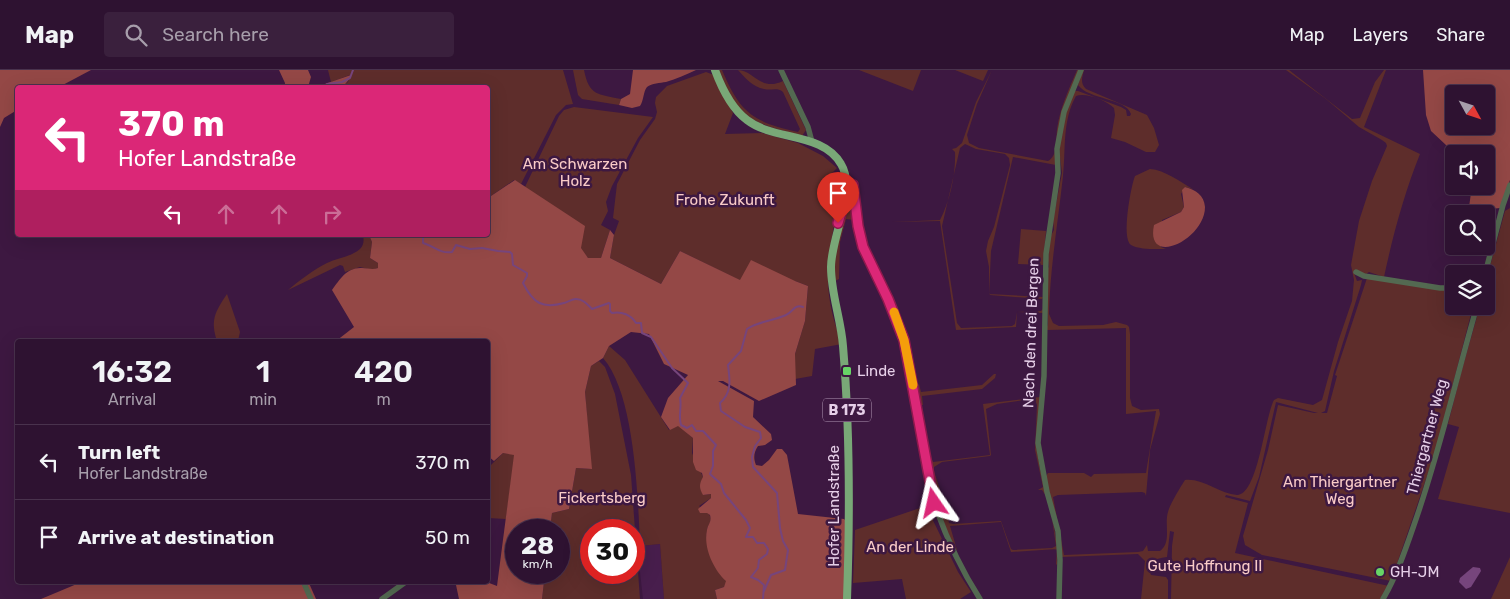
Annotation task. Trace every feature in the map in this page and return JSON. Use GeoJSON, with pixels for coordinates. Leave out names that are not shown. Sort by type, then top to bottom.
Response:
{"type":"FeatureCollection","features":[{"type":"Feature","properties":{"kind":"main road"},"geometry":{"type":"LineString","coordinates":[[715,70],[731,104],[747,120],[764,130],[812,142],[827,150],[835,156],[844,169],[847,183]]}},
{"type":"Feature","properties":{"kind":"main road","name":"Hofer Landstraße"},"geometry":{"type":"LineString","coordinates":[[847,183],[831,261],[843,344],[847,408],[849,530],[847,599]]}},
{"type":"Feature","properties":{"kind":"street"},"geometry":{"type":"LineString","coordinates":[[780,70],[808,127],[812,142]]}},
{"type":"Feature","properties":{"kind":"street","name":"Nach den drei Bergen"},"geometry":{"type":"LineString","coordinates":[[1059,599],[1058,531],[1044,478],[1038,444],[1044,376],[1046,254],[1058,173],[1057,149],[1064,112],[1080,70]]}},
{"type":"Feature","properties":{"kind":"street"},"geometry":{"type":"LineString","coordinates":[[847,183],[853,185],[858,226],[863,247],[888,299],[904,340],[934,503],[942,528],[962,570],[980,599]]}},
{"type":"Feature","properties":{"kind":"street"},"geometry":{"type":"LineString","coordinates":[[1487,265],[1510,185]]}},
{"type":"Feature","properties":{"kind":"street"},"geometry":{"type":"LineString","coordinates":[[1503,205],[1510,205]]}},
{"type":"Feature","properties":{"kind":"street"},"geometry":{"type":"LineString","coordinates":[[1356,272],[1364,276],[1445,288]]}},
{"type":"Feature","properties":{"kind":"street","name":"Thiergartner Weg"},"geometry":{"type":"LineString","coordinates":[[1383,599],[1391,585],[1424,497],[1475,315]]}},
{"type":"Feature","properties":{"kind":"street"},"geometry":{"type":"LineString","coordinates":[[304,584],[311,599]]}},
{"type":"Feature","properties":{"kind":"street"},"geometry":{"type":"LineString","coordinates":[[382,599],[403,584]]}},
{"type":"Feature","properties":{"kind":"shaded area"},"geometry":{"type":"Polygon","coordinates":[[[0,70],[91,70],[63,85],[15,85],[15,111],[4,118],[0,127],[0,70]]]}},
{"type":"Feature","properties":{"kind":"shaded area"},"geometry":{"type":"Polygon","coordinates":[[[279,70],[308,70],[311,77],[309,85],[285,85],[279,70]]]}},
{"type":"Feature","properties":{"kind":"shaded area"},"geometry":{"type":"Polygon","coordinates":[[[633,70],[696,70],[670,81],[647,87],[640,106],[632,108],[619,105],[621,99],[630,94],[633,70]]]}},
{"type":"Feature","properties":{"kind":"shaded area"},"geometry":{"type":"Polygon","coordinates":[[[1423,70],[1510,70],[1510,180],[1500,208],[1495,208],[1495,205],[1469,205],[1471,195],[1495,195],[1495,145],[1446,145],[1431,131],[1426,115],[1423,70]]]}},
{"type":"Feature","properties":{"kind":"shaded area"},"geometry":{"type":"Polygon","coordinates":[[[351,75],[344,85],[322,85],[351,75]]]}},
{"type":"Feature","properties":{"kind":"shaded area"},"geometry":{"type":"Polygon","coordinates":[[[515,180],[585,226],[581,248],[588,258],[601,258],[610,230],[614,235],[610,258],[661,284],[680,251],[740,280],[751,260],[808,286],[805,321],[795,354],[796,385],[759,401],[723,381],[718,381],[754,401],[753,417],[771,434],[772,440],[757,448],[754,457],[756,465],[762,466],[777,449],[782,449],[787,455],[798,514],[844,519],[846,521],[845,599],[717,599],[715,590],[724,587],[726,581],[717,571],[708,551],[706,537],[711,519],[710,515],[700,513],[698,509],[711,498],[711,494],[703,495],[701,490],[700,484],[703,477],[702,473],[696,470],[693,462],[693,438],[678,426],[670,430],[661,417],[668,398],[688,375],[664,364],[649,334],[631,332],[609,346],[603,358],[591,366],[585,392],[592,469],[576,468],[569,509],[552,513],[551,519],[506,519],[514,455],[503,453],[494,461],[490,458],[490,339],[339,339],[354,327],[332,290],[344,274],[352,269],[378,268],[378,263],[370,258],[372,242],[370,237],[490,237],[490,197],[515,180]]]}},
{"type":"Feature","properties":{"kind":"shaded area"},"geometry":{"type":"Polygon","coordinates":[[[1185,187],[1196,191],[1203,199],[1205,207],[1202,219],[1196,230],[1176,245],[1166,247],[1158,245],[1154,238],[1154,225],[1181,212],[1184,207],[1182,190],[1185,187]]]}},
{"type":"Feature","properties":{"kind":"shaded area"},"geometry":{"type":"Polygon","coordinates":[[[505,524],[505,584],[544,584],[542,599],[459,599],[456,585],[490,583],[497,586],[505,524]]]}},
{"type":"Feature","properties":{"kind":"shaded area"},"geometry":{"type":"Polygon","coordinates":[[[660,544],[664,599],[643,599],[641,584],[645,584],[645,546],[660,544]]]}},
{"type":"Feature","properties":{"kind":"shaded area"},"geometry":{"type":"Polygon","coordinates":[[[1473,567],[1480,568],[1481,571],[1471,587],[1466,589],[1459,582],[1460,578],[1473,567]]]}},
{"type":"Feature","properties":{"kind":"shaded area"},"geometry":{"type":"Polygon","coordinates":[[[77,584],[309,584],[316,599],[41,599],[77,584]]]}},
{"type":"Feature","properties":{"kind":"green space"},"geometry":{"type":"Polygon","coordinates":[[[328,70],[563,70],[573,104],[566,105],[556,115],[521,184],[514,180],[490,197],[490,85],[343,85],[348,82],[350,75],[331,82],[328,70]]]}},
{"type":"Feature","properties":{"kind":"green space"},"geometry":{"type":"Polygon","coordinates":[[[573,70],[584,70],[586,79],[592,89],[601,94],[621,99],[619,105],[582,99],[578,95],[573,70]]]}},
{"type":"Feature","properties":{"kind":"green space"},"geometry":{"type":"Polygon","coordinates":[[[719,70],[722,70],[735,96],[750,113],[770,124],[798,132],[800,129],[783,92],[760,88],[746,79],[738,70],[769,84],[783,81],[806,130],[802,136],[759,123],[749,117],[733,100],[719,70]]]}},
{"type":"Feature","properties":{"kind":"green space"},"geometry":{"type":"Polygon","coordinates":[[[859,70],[921,70],[913,91],[859,70]]]}},
{"type":"Feature","properties":{"kind":"green space"},"geometry":{"type":"Polygon","coordinates":[[[955,70],[988,70],[983,81],[955,70]]]}},
{"type":"Feature","properties":{"kind":"green space"},"geometry":{"type":"Polygon","coordinates":[[[992,70],[977,104],[967,135],[969,143],[979,148],[1048,161],[1055,151],[1058,121],[1068,91],[1077,70],[1079,70],[1069,95],[1056,165],[1013,157],[991,251],[989,293],[989,267],[986,251],[1010,165],[1009,158],[1005,154],[976,149],[965,144],[960,148],[954,176],[955,152],[952,149],[962,143],[976,102],[992,70]]]}},
{"type":"Feature","properties":{"kind":"green space","name":"Am Thiergartner Weg"},"geometry":{"type":"Polygon","coordinates":[[[1084,70],[1082,82],[1086,89],[1147,115],[1154,128],[1159,145],[1155,152],[1146,152],[1111,138],[1115,115],[1114,108],[1096,98],[1085,95],[1076,96],[1068,115],[1065,135],[1063,176],[1054,245],[1049,314],[1053,323],[1059,326],[1103,325],[1116,322],[1127,325],[1130,334],[1130,398],[1132,406],[1141,410],[1159,409],[1160,414],[1150,450],[1146,496],[1142,492],[1058,495],[1053,497],[1064,555],[1138,552],[1143,551],[1147,545],[1148,551],[1160,551],[1166,543],[1169,509],[1185,480],[1198,481],[1231,494],[1237,495],[1244,492],[1256,470],[1274,400],[1278,398],[1313,405],[1322,400],[1338,342],[1352,301],[1354,280],[1351,265],[1359,221],[1372,181],[1387,146],[1386,143],[1359,127],[1326,99],[1286,70],[1289,70],[1352,119],[1360,118],[1375,82],[1386,70],[1364,127],[1420,154],[1399,215],[1384,277],[1369,272],[1366,274],[1354,273],[1357,281],[1362,280],[1361,285],[1334,371],[1325,411],[1321,413],[1327,413],[1337,376],[1335,375],[1367,278],[1445,289],[1445,315],[1471,315],[1436,450],[1391,581],[1262,555],[1245,545],[1243,536],[1268,450],[1278,405],[1318,413],[1276,402],[1259,477],[1250,501],[1226,495],[1225,497],[1248,503],[1235,553],[1389,586],[1381,599],[1171,599],[1174,532],[1170,531],[1167,557],[1152,561],[1149,566],[1151,575],[1166,577],[1168,580],[1168,599],[1141,599],[1145,561],[1138,554],[1061,557],[1046,476],[1048,473],[1084,473],[1091,477],[1094,474],[1146,473],[1156,411],[1126,414],[1126,328],[1046,329],[1048,324],[1047,269],[1049,267],[1049,239],[1054,230],[1053,220],[1062,173],[1059,149],[1064,116],[1074,91],[1078,91],[1121,107],[1126,110],[1127,116],[1131,114],[1122,105],[1090,94],[1078,85],[1084,70]]]}},
{"type":"Feature","properties":{"kind":"green space","name":"Frohe Zukunft"},"geometry":{"type":"Polygon","coordinates":[[[706,72],[714,75],[733,113],[725,134],[762,133],[798,143],[823,156],[837,168],[829,176],[834,186],[833,204],[838,205],[830,251],[828,279],[832,312],[842,344],[815,349],[812,376],[795,379],[795,354],[805,321],[808,286],[795,281],[741,281],[680,251],[661,284],[610,258],[614,235],[619,221],[613,218],[617,184],[640,140],[655,119],[657,112],[656,97],[667,86],[706,72]]]}},
{"type":"Feature","properties":{"kind":"green space","name":"Am Schwarzen Holz"},"geometry":{"type":"Polygon","coordinates":[[[574,107],[653,117],[638,138],[612,186],[606,202],[608,211],[601,225],[610,230],[601,258],[588,258],[525,187],[559,116],[564,110],[574,107]]]}},
{"type":"Feature","properties":{"kind":"green space"},"geometry":{"type":"Polygon","coordinates":[[[1150,169],[1167,174],[1193,189],[1185,187],[1181,194],[1184,207],[1181,212],[1162,220],[1161,247],[1166,249],[1139,248],[1131,245],[1128,240],[1127,223],[1133,182],[1135,176],[1150,169]]]}},
{"type":"Feature","properties":{"kind":"green space"},"geometry":{"type":"Polygon","coordinates":[[[850,189],[860,246],[854,220],[846,219],[840,242],[839,279],[835,281],[835,257],[850,189]]]}},
{"type":"Feature","properties":{"kind":"green space"},"geometry":{"type":"Polygon","coordinates":[[[948,201],[942,226],[957,323],[961,328],[1012,326],[1015,324],[1017,312],[1016,327],[956,330],[940,221],[892,222],[940,220],[948,201]]]}},
{"type":"Feature","properties":{"kind":"green space"},"geometry":{"type":"Polygon","coordinates":[[[1510,208],[1510,513],[1438,499],[1459,427],[1448,424],[1477,315],[1495,315],[1495,265],[1490,265],[1493,255],[1495,255],[1495,248],[1505,211],[1510,208]]]}},
{"type":"Feature","properties":{"kind":"green space"},"geometry":{"type":"Polygon","coordinates":[[[1021,229],[1046,231],[1043,265],[1018,264],[1021,229]]]}},
{"type":"Feature","properties":{"kind":"green space"},"geometry":{"type":"Polygon","coordinates":[[[363,237],[370,237],[372,242],[370,258],[378,263],[378,268],[372,270],[360,267],[345,272],[343,266],[340,265],[288,290],[322,266],[356,252],[364,241],[363,237]]]}},
{"type":"Feature","properties":{"kind":"green space"},"geometry":{"type":"Polygon","coordinates":[[[227,294],[240,332],[238,339],[216,339],[214,322],[219,306],[227,294]]]}},
{"type":"Feature","properties":{"kind":"green space"},"geometry":{"type":"Polygon","coordinates":[[[990,294],[1043,297],[1042,299],[990,294]]]}},
{"type":"Feature","properties":{"kind":"green space"},"geometry":{"type":"Polygon","coordinates":[[[1043,309],[1043,313],[1017,312],[1041,311],[1043,309]]]}},
{"type":"Feature","properties":{"kind":"green space"},"geometry":{"type":"Polygon","coordinates":[[[609,346],[625,360],[669,430],[678,425],[693,438],[692,453],[703,477],[703,495],[711,494],[711,498],[699,506],[711,518],[707,531],[707,545],[714,565],[727,581],[724,587],[715,590],[717,599],[664,599],[660,544],[645,546],[645,519],[639,519],[633,447],[628,421],[614,374],[603,358],[609,346]]]}},
{"type":"Feature","properties":{"kind":"green space","name":"Fickertsberg"},"geometry":{"type":"Polygon","coordinates":[[[599,361],[605,367],[615,394],[631,475],[634,519],[580,519],[580,584],[639,584],[640,599],[542,599],[544,584],[570,584],[570,519],[551,519],[552,513],[569,509],[576,468],[591,469],[585,392],[591,366],[599,361]]]}},
{"type":"Feature","properties":{"kind":"green space"},"geometry":{"type":"Polygon","coordinates":[[[996,374],[995,378],[982,389],[922,396],[923,405],[921,405],[919,384],[921,392],[982,385],[996,374]]]}},
{"type":"Feature","properties":{"kind":"green space"},"geometry":{"type":"Polygon","coordinates":[[[1040,397],[1036,444],[1046,496],[1042,490],[1038,490],[1043,487],[1035,450],[1037,405],[1035,400],[1032,399],[997,404],[986,409],[991,455],[990,456],[942,462],[934,467],[934,471],[945,506],[951,507],[946,509],[949,523],[1001,521],[1013,550],[1052,548],[1056,546],[1052,519],[1057,549],[1011,552],[1001,522],[950,526],[957,550],[955,549],[937,508],[928,458],[931,458],[933,462],[990,455],[983,404],[1040,397]]]}},
{"type":"Feature","properties":{"kind":"green space"},"geometry":{"type":"Polygon","coordinates":[[[503,453],[515,454],[506,519],[490,518],[490,466],[503,453]]]}},
{"type":"Feature","properties":{"kind":"green space","name":"An der Linde"},"geometry":{"type":"Polygon","coordinates":[[[926,506],[958,572],[971,592],[960,599],[906,599],[902,579],[853,583],[855,530],[926,506]]]}},
{"type":"Feature","properties":{"kind":"green space"},"geometry":{"type":"Polygon","coordinates":[[[1510,557],[1510,599],[1491,599],[1510,557]]]}},
{"type":"Feature","properties":{"kind":"waterway"},"geometry":{"type":"LineString","coordinates":[[326,85],[342,82],[350,78],[353,70]]}},
{"type":"Feature","properties":{"kind":"waterway"},"geometry":{"type":"LineString","coordinates":[[423,237],[423,243],[444,252],[452,252],[456,245],[470,249],[482,248],[510,252],[513,265],[527,273],[523,283],[535,300],[544,305],[556,305],[578,299],[585,302],[592,309],[609,303],[612,313],[626,314],[636,323],[641,323],[642,333],[651,337],[672,368],[688,383],[680,398],[681,425],[687,428],[692,425],[696,431],[703,431],[716,445],[713,451],[713,466],[710,474],[721,484],[724,493],[746,520],[750,528],[746,537],[753,537],[757,543],[764,543],[768,549],[767,554],[759,560],[758,568],[751,577],[764,585],[763,599]]}},
{"type":"Feature","properties":{"kind":"waterway"},"geometry":{"type":"LineString","coordinates":[[764,591],[771,575],[785,570],[788,550],[783,541],[780,528],[777,493],[753,467],[752,457],[755,446],[761,438],[760,432],[745,427],[721,411],[720,403],[728,391],[730,381],[728,365],[741,351],[747,329],[756,324],[786,315],[796,307],[803,307]]}},
{"type":"Feature","properties":{"kind":"slow traffic"},"geometry":{"type":"LineString","coordinates":[[894,312],[904,340],[913,385]]}},
{"type":"Feature","properties":{"kind":"place","name":"Linde"},"geometry":{"type":"Point","coordinates":[847,371]}},
{"type":"Feature","properties":{"kind":"place","name":"GH-JM"},"geometry":{"type":"Point","coordinates":[1380,572]}},
{"type":"Feature","properties":{"kind":"route"},"geometry":{"type":"LineString","coordinates":[[838,223],[847,183],[853,185],[858,226],[863,247],[888,299],[904,340],[934,503]]}},
{"type":"Feature","properties":{"kind":"park label","name":"Gute Hoffnung II"},"geometry":{"type":"Point","coordinates":[1205,566]}}]}
